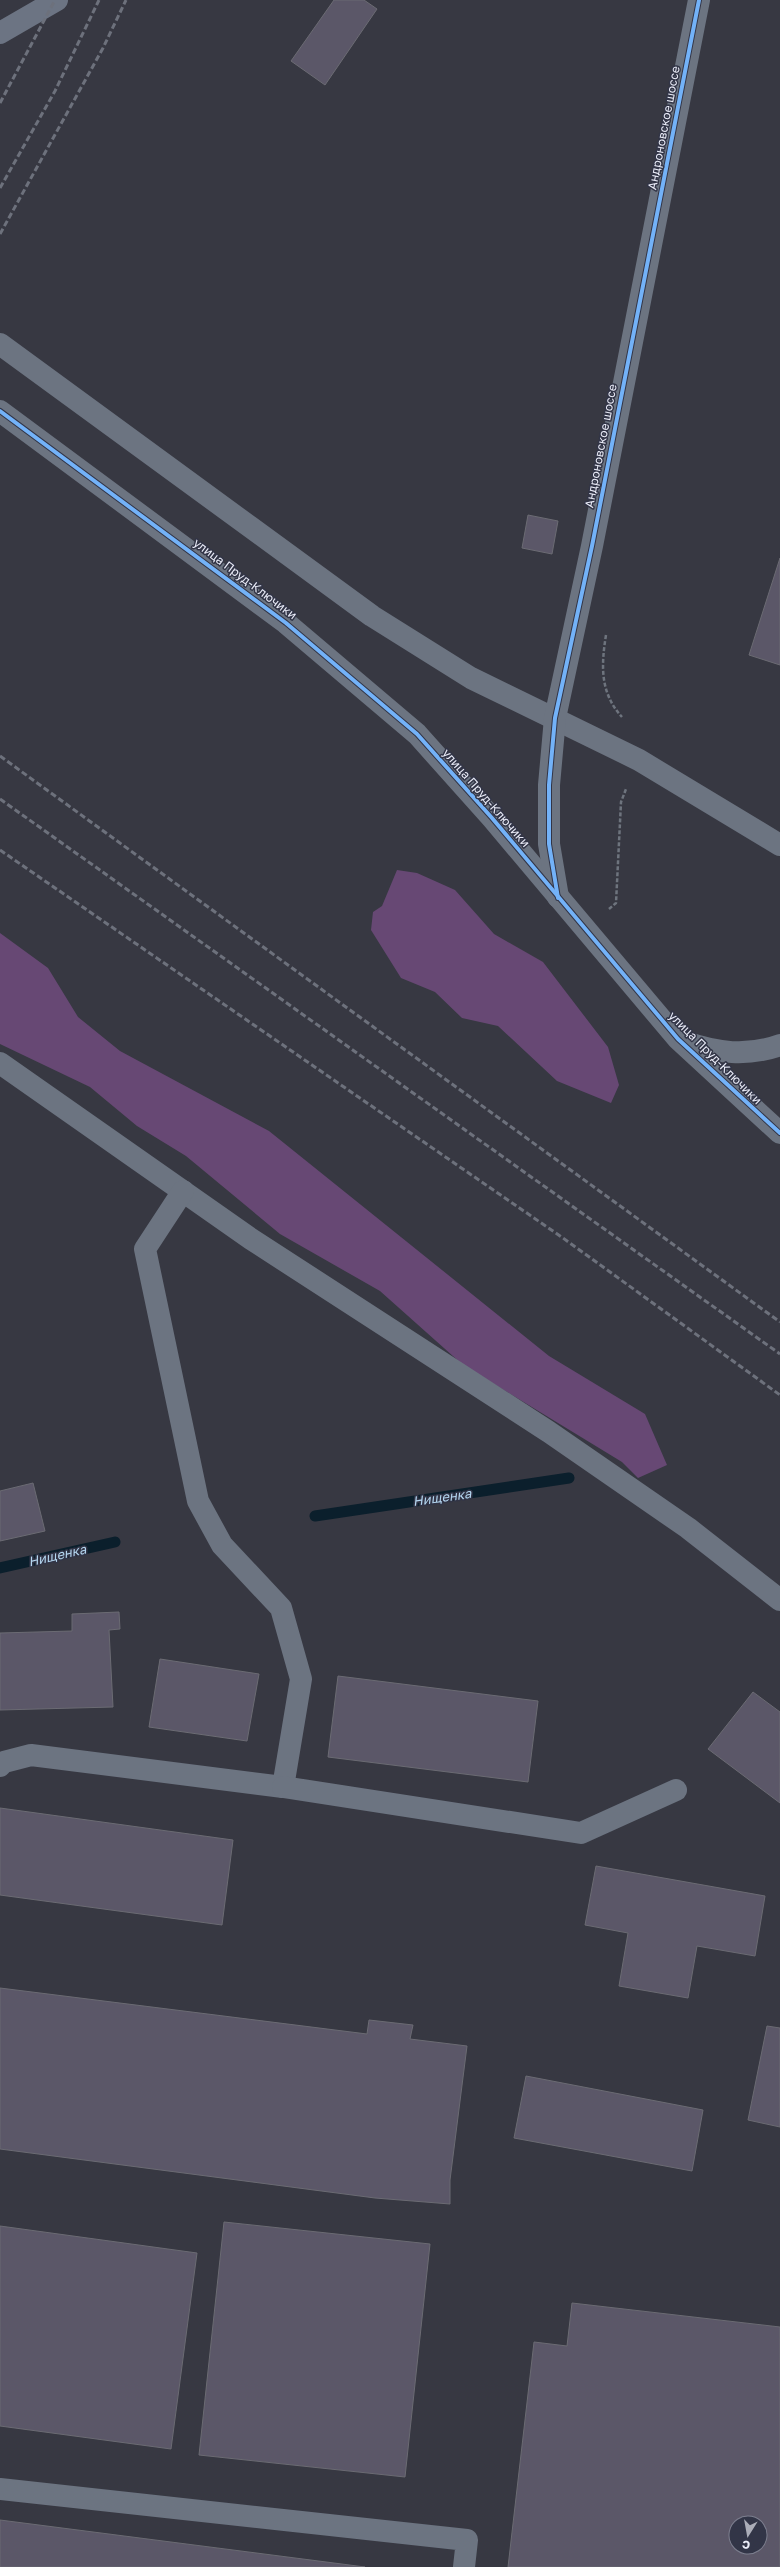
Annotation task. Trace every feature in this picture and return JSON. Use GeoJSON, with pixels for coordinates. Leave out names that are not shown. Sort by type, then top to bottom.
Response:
{"type":"FeatureCollection","features":[{"type":"Feature","properties":{"kind":"main road"},"geometry":{"type":"LineString","coordinates":[[0,33],[57,0]]}},
{"type":"Feature","properties":{"kind":"street","name":"Андроновское шоссе"},"geometry":{"type":"LineString","coordinates":[[558,898],[549,844],[549,785],[555,718],[594,538],[699,0]]}},
{"type":"Feature","properties":{"kind":"street"},"geometry":{"type":"LineString","coordinates":[[0,344],[372,616],[471,678],[639,760],[780,845]]}},
{"type":"Feature","properties":{"kind":"street","name":"улица Пруд-Ключики"},"geometry":{"type":"LineString","coordinates":[[0,411],[286,623],[417,734],[492,818],[584,930],[678,1039],[780,1133]]}},
{"type":"Feature","properties":{"kind":"street","name":"улица Пруд-Ключики"},"geometry":{"type":"LineString","coordinates":[[678,1039],[710,1051],[741,1053],[780,1045]]}},
{"type":"Feature","properties":{"kind":"street"},"geometry":{"type":"LineString","coordinates":[[0,1063],[250,1239],[549,1432],[688,1528],[780,1600]]}},
{"type":"Feature","properties":{"kind":"street"},"geometry":{"type":"LineString","coordinates":[[183,1191],[145,1248],[198,1501],[222,1545],[281,1608],[301,1679],[283,1787]]}},
{"type":"Feature","properties":{"kind":"street"},"geometry":{"type":"LineString","coordinates":[[0,1766],[4,1762],[31,1755],[283,1787],[581,1833],[676,1790]]}},
{"type":"Feature","properties":{"kind":"street"},"geometry":{"type":"LineString","coordinates":[[0,2489],[467,2540],[464,2567]]}},
{"type":"Feature","properties":{"kind":"path"},"geometry":{"type":"LineString","coordinates":[[608,629],[602,657],[604,680],[612,705],[625,719]]}},
{"type":"Feature","properties":{"kind":"path"},"geometry":{"type":"LineString","coordinates":[[584,930],[616,903],[620,802],[639,760]]}},
{"type":"Feature","properties":{"kind":"shaded area"},"geometry":{"type":"Polygon","coordinates":[[[397,870],[417,873],[455,890],[494,934],[543,962],[608,1047],[619,1085],[611,1103],[557,1081],[498,1026],[462,1018],[435,992],[401,978],[371,930],[373,912],[382,906],[397,870]]]}},
{"type":"Feature","properties":{"kind":"shaded area"},"geometry":{"type":"Polygon","coordinates":[[[0,933],[48,968],[78,1017],[120,1051],[269,1131],[549,1356],[645,1414],[667,1465],[638,1478],[622,1462],[463,1365],[380,1291],[280,1234],[186,1156],[137,1126],[90,1087],[0,1044],[0,933]]]}},
{"type":"Feature","properties":{"kind":"building"},"geometry":{"type":"Polygon","coordinates":[[[334,0],[364,0],[377,9],[325,85],[291,61],[334,0]]]}},
{"type":"Feature","properties":{"kind":"building"},"geometry":{"type":"Polygon","coordinates":[[[528,515],[558,521],[552,554],[522,548],[528,515]]]}},
{"type":"Feature","properties":{"kind":"building"},"geometry":{"type":"Polygon","coordinates":[[[780,558],[780,665],[749,655],[780,558]]]}},
{"type":"Feature","properties":{"kind":"building"},"geometry":{"type":"Polygon","coordinates":[[[33,1483],[45,1531],[0,1541],[0,1491],[33,1483]]]}},
{"type":"Feature","properties":{"kind":"building"},"geometry":{"type":"Polygon","coordinates":[[[119,1612],[120,1629],[109,1630],[113,1707],[0,1710],[0,1633],[72,1631],[72,1614],[119,1612]]]}},
{"type":"Feature","properties":{"kind":"building"},"geometry":{"type":"Polygon","coordinates":[[[160,1659],[259,1674],[247,1741],[149,1727],[160,1659]]]}},
{"type":"Feature","properties":{"kind":"building"},"geometry":{"type":"Polygon","coordinates":[[[338,1676],[538,1701],[528,1782],[328,1757],[338,1676]]]}},
{"type":"Feature","properties":{"kind":"building"},"geometry":{"type":"Polygon","coordinates":[[[753,1692],[780,1712],[780,1803],[708,1749],[753,1692]]]}},
{"type":"Feature","properties":{"kind":"building"},"geometry":{"type":"Polygon","coordinates":[[[0,1808],[233,1840],[222,1925],[0,1895],[0,1808]]]}},
{"type":"Feature","properties":{"kind":"building"},"geometry":{"type":"Polygon","coordinates":[[[596,1866],[765,1896],[755,1956],[697,1946],[688,1998],[619,1986],[628,1933],[585,1925],[596,1866]]]}},
{"type":"Feature","properties":{"kind":"building"},"geometry":{"type":"Polygon","coordinates":[[[0,1988],[367,2034],[369,2020],[413,2025],[410,2039],[467,2046],[450,2180],[450,2204],[375,2198],[0,2149],[0,1988]]]}},
{"type":"Feature","properties":{"kind":"building"},"geometry":{"type":"Polygon","coordinates":[[[767,2026],[780,2028],[780,2127],[748,2120],[767,2026]]]}},
{"type":"Feature","properties":{"kind":"building"},"geometry":{"type":"Polygon","coordinates":[[[526,2076],[703,2110],[692,2171],[514,2138],[526,2076]]]}},
{"type":"Feature","properties":{"kind":"building"},"geometry":{"type":"Polygon","coordinates":[[[224,2222],[430,2244],[405,2477],[199,2455],[224,2222]]]}},
{"type":"Feature","properties":{"kind":"building"},"geometry":{"type":"Polygon","coordinates":[[[0,2226],[197,2253],[171,2449],[0,2426],[0,2226]]]}},
{"type":"Feature","properties":{"kind":"building"},"geometry":{"type":"Polygon","coordinates":[[[572,2303],[780,2327],[780,2567],[508,2567],[534,2342],[567,2346],[572,2303]]]}},
{"type":"Feature","properties":{"kind":"building"},"geometry":{"type":"Polygon","coordinates":[[[0,2520],[365,2567],[0,2567],[0,2520]]]}},
{"type":"Feature","properties":{"kind":"waterway","name":"Нищенка"},"geometry":{"type":"LineString","coordinates":[[315,1516],[569,1478]]}},
{"type":"Feature","properties":{"kind":"waterway","name":"Нищенка"},"geometry":{"type":"LineString","coordinates":[[0,1568],[115,1542]]}},
{"type":"Feature","properties":{"kind":"railway"},"geometry":{"type":"LineString","coordinates":[[0,103],[55,0]]}},
{"type":"Feature","properties":{"kind":"railway"},"geometry":{"type":"LineString","coordinates":[[0,188],[55,91],[99,0]]}},
{"type":"Feature","properties":{"kind":"railway"},"geometry":{"type":"LineString","coordinates":[[0,234],[103,48],[126,0]]}},
{"type":"Feature","properties":{"kind":"railway"},"geometry":{"type":"LineString","coordinates":[[0,756],[780,1322]]}},
{"type":"Feature","properties":{"kind":"railway"},"geometry":{"type":"LineString","coordinates":[[0,799],[780,1354]]}},
{"type":"Feature","properties":{"kind":"railway"},"geometry":{"type":"LineString","coordinates":[[0,850],[563,1238],[780,1395]]}},
{"type":"Feature","properties":{"kind":"cycle path"},"geometry":{"type":"LineString","coordinates":[[558,898],[549,844],[549,785],[555,718],[592,546],[699,0]]}},
{"type":"Feature","properties":{"kind":"cycle path"},"geometry":{"type":"LineString","coordinates":[[0,411],[286,623],[417,734],[492,818],[678,1039],[780,1133]]}}]}
